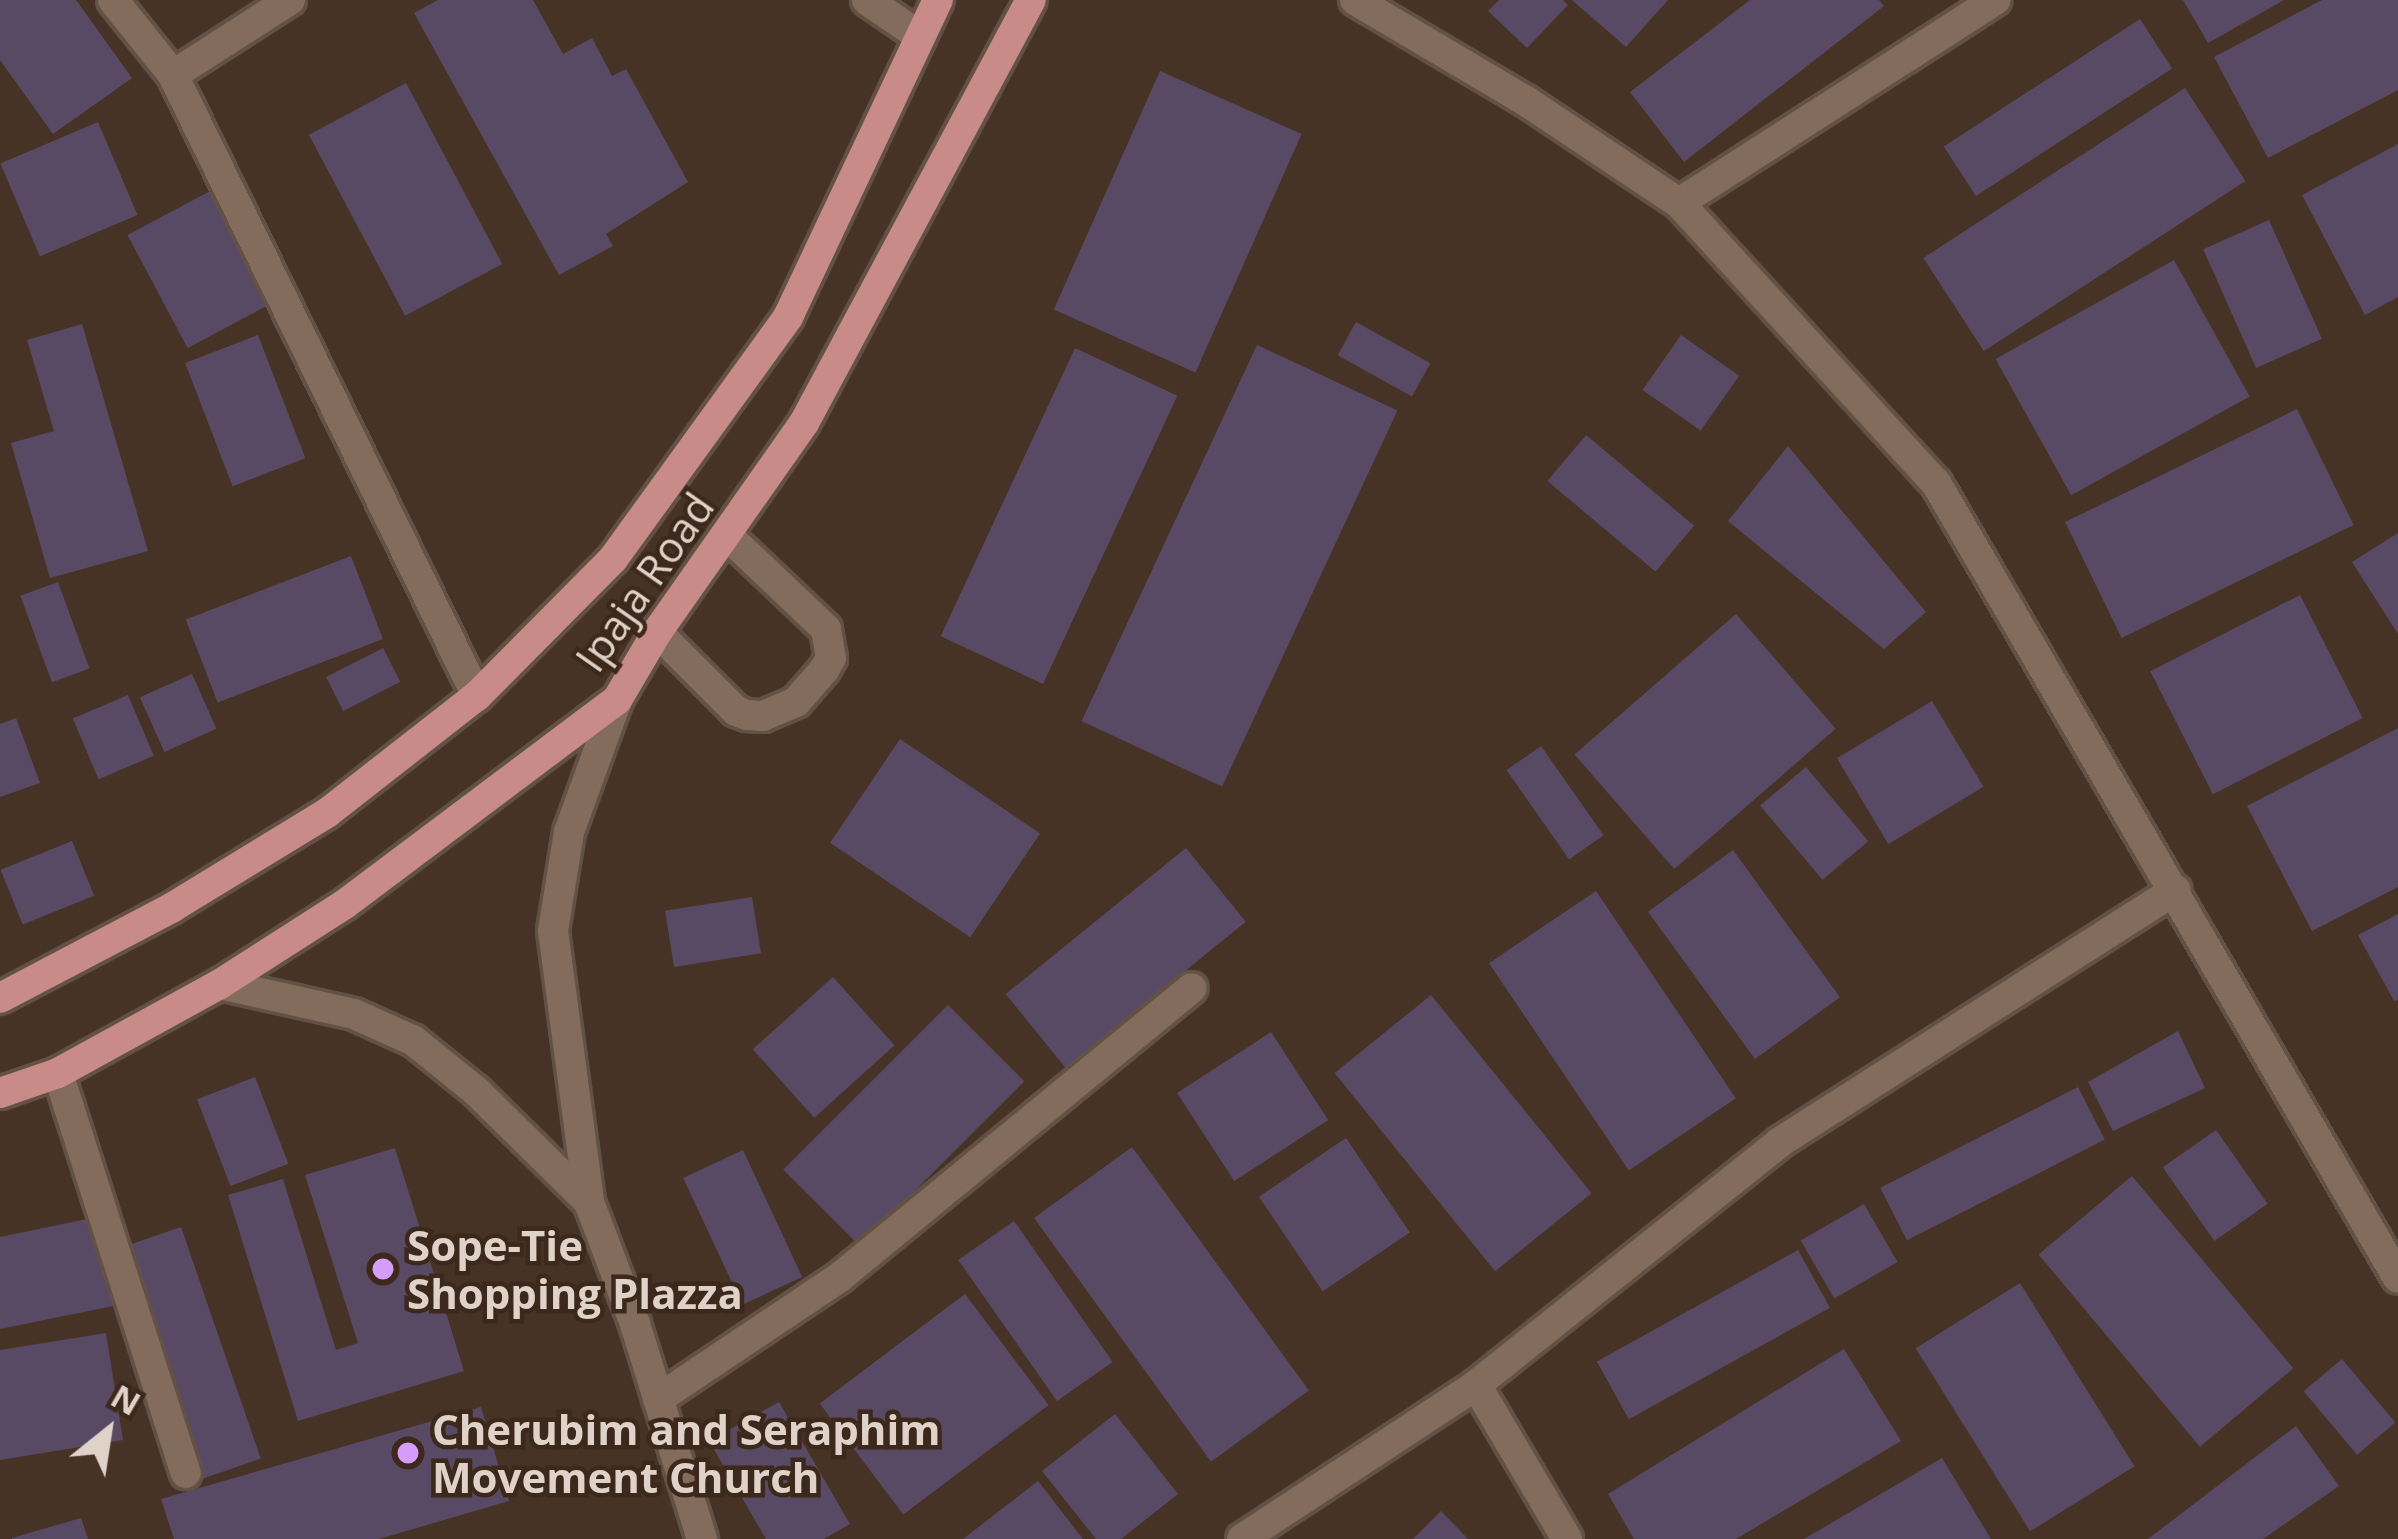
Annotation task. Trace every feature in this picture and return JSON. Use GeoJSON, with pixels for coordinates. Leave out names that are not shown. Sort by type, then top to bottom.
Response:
{"type":"FeatureCollection","features":[{"type":"Feature","properties":{"kind":"main road","name":"Ipaja Road"},"geometry":{"type":"LineString","coordinates":[[0,998],[173,907],[327,813],[477,697],[613,559],[788,317],[938,0]]}},
{"type":"Feature","properties":{"kind":"main road","name":"Ipaja Road"},"geometry":{"type":"LineString","coordinates":[[0,1093],[58,1073],[220,984],[345,904],[617,700],[657,632],[804,423],[1031,0]]}},
{"type":"Feature","properties":{"kind":"street"},"geometry":{"type":"LineString","coordinates":[[113,0],[173,75],[477,697]]}},
{"type":"Feature","properties":{"kind":"street"},"geometry":{"type":"LineString","coordinates":[[173,75],[290,0]]}},
{"type":"Feature","properties":{"kind":"street"},"geometry":{"type":"LineString","coordinates":[[867,0],[921,37]]}},
{"type":"Feature","properties":{"kind":"street"},"geometry":{"type":"LineString","coordinates":[[1355,0],[1526,101],[1678,202],[1936,482],[2398,1278]]}},
{"type":"Feature","properties":{"kind":"street"},"geometry":{"type":"LineString","coordinates":[[1678,202],[1995,0]]}},
{"type":"Feature","properties":{"kind":"street"},"geometry":{"type":"LineString","coordinates":[[657,632],[736,711],[748,716],[763,716],[796,702],[824,670],[831,658],[826,628],[728,537]]}},
{"type":"Feature","properties":{"kind":"street"},"geometry":{"type":"LineString","coordinates":[[617,700],[569,832],[553,931],[589,1202],[703,1539]]}},
{"type":"Feature","properties":{"kind":"street"},"geometry":{"type":"LineString","coordinates":[[1242,1539],[1476,1385],[1780,1142],[2175,890]]}},
{"type":"Feature","properties":{"kind":"street"},"geometry":{"type":"LineString","coordinates":[[220,984],[354,1014],[414,1041],[476,1091],[589,1202]]}},
{"type":"Feature","properties":{"kind":"street"},"geometry":{"type":"LineString","coordinates":[[658,1399],[840,1277],[1192,988]]}},
{"type":"Feature","properties":{"kind":"street"},"geometry":{"type":"LineString","coordinates":[[58,1073],[186,1473]]}},
{"type":"Feature","properties":{"kind":"street"},"geometry":{"type":"LineString","coordinates":[[1476,1385],[1567,1539]]}},
{"type":"Feature","properties":{"kind":"building"},"geometry":{"type":"Polygon","coordinates":[[[0,0],[76,0],[132,78],[53,134],[0,60],[0,0]]]}},
{"type":"Feature","properties":{"kind":"building"},"geometry":{"type":"Polygon","coordinates":[[[438,0],[533,0],[563,54],[592,38],[612,76],[626,69],[688,182],[606,234],[613,246],[559,275],[414,13],[438,0]]]}},
{"type":"Feature","properties":{"kind":"building"},"geometry":{"type":"Polygon","coordinates":[[[1499,0],[1563,0],[1568,5],[1527,48],[1488,11],[1499,0]]]}},
{"type":"Feature","properties":{"kind":"building"},"geometry":{"type":"Polygon","coordinates":[[[1572,0],[1668,0],[1626,47],[1572,0]]]}},
{"type":"Feature","properties":{"kind":"building"},"geometry":{"type":"Polygon","coordinates":[[[1750,0],[1879,0],[1884,6],[1684,162],[1630,92],[1750,0]]]}},
{"type":"Feature","properties":{"kind":"building"},"geometry":{"type":"Polygon","coordinates":[[[2183,0],[2284,0],[2208,43],[2183,0]]]}},
{"type":"Feature","properties":{"kind":"building"},"geometry":{"type":"Polygon","coordinates":[[[2322,0],[2398,0],[2398,90],[2268,158],[2214,57],[2322,0]]]}},
{"type":"Feature","properties":{"kind":"building"},"geometry":{"type":"Polygon","coordinates":[[[2140,19],[2172,68],[1976,196],[1944,146],[2140,19]]]}},
{"type":"Feature","properties":{"kind":"building"},"geometry":{"type":"Polygon","coordinates":[[[1160,71],[1302,134],[1195,372],[1054,309],[1160,71]]]}},
{"type":"Feature","properties":{"kind":"building"},"geometry":{"type":"Polygon","coordinates":[[[406,83],[502,264],[405,316],[309,135],[406,83]]]}},
{"type":"Feature","properties":{"kind":"building"},"geometry":{"type":"Polygon","coordinates":[[[2185,88],[2245,181],[1984,351],[1923,258],[2185,88]]]}},
{"type":"Feature","properties":{"kind":"building"},"geometry":{"type":"Polygon","coordinates":[[[98,122],[137,215],[40,256],[0,163],[98,122]]]}},
{"type":"Feature","properties":{"kind":"building"},"geometry":{"type":"Polygon","coordinates":[[[2398,144],[2398,297],[2365,315],[2302,195],[2398,144]]]}},
{"type":"Feature","properties":{"kind":"building"},"geometry":{"type":"Polygon","coordinates":[[[214,189],[274,302],[188,348],[127,235],[214,189]]]}},
{"type":"Feature","properties":{"kind":"building"},"geometry":{"type":"Polygon","coordinates":[[[2269,220],[2322,339],[2256,368],[2203,249],[2269,220]]]}},
{"type":"Feature","properties":{"kind":"building"},"geometry":{"type":"Polygon","coordinates":[[[2174,260],[2250,396],[2071,495],[1996,359],[2174,260]]]}},
{"type":"Feature","properties":{"kind":"building"},"geometry":{"type":"Polygon","coordinates":[[[1356,322],[1430,363],[1412,396],[1338,355],[1356,322]]]}},
{"type":"Feature","properties":{"kind":"building"},"geometry":{"type":"Polygon","coordinates":[[[82,324],[148,551],[50,578],[11,443],[54,431],[27,340],[82,324]]]}},
{"type":"Feature","properties":{"kind":"building"},"geometry":{"type":"Polygon","coordinates":[[[258,335],[305,458],[232,486],[185,363],[258,335]]]}},
{"type":"Feature","properties":{"kind":"building"},"geometry":{"type":"Polygon","coordinates":[[[1681,335],[1739,376],[1701,431],[1643,390],[1681,335]]]}},
{"type":"Feature","properties":{"kind":"building"},"geometry":{"type":"Polygon","coordinates":[[[1257,345],[1397,411],[1222,787],[1082,721],[1257,345]]]}},
{"type":"Feature","properties":{"kind":"building"},"geometry":{"type":"Polygon","coordinates":[[[1075,348],[1177,396],[1043,684],[941,636],[1075,348]]]}},
{"type":"Feature","properties":{"kind":"building"},"geometry":{"type":"Polygon","coordinates":[[[2297,409],[2354,525],[2122,638],[2065,522],[2297,409]]]}},
{"type":"Feature","properties":{"kind":"building"},"geometry":{"type":"Polygon","coordinates":[[[1586,435],[1694,526],[1655,572],[1547,481],[1586,435]]]}},
{"type":"Feature","properties":{"kind":"building"},"geometry":{"type":"Polygon","coordinates":[[[1788,446],[1926,612],[1884,649],[1728,521],[1788,446]]]}},
{"type":"Feature","properties":{"kind":"building"},"geometry":{"type":"Polygon","coordinates":[[[2398,533],[2398,634],[2352,562],[2398,533]]]}},
{"type":"Feature","properties":{"kind":"building"},"geometry":{"type":"Polygon","coordinates":[[[351,556],[383,639],[218,703],[186,619],[351,556]]]}},
{"type":"Feature","properties":{"kind":"building"},"geometry":{"type":"Polygon","coordinates":[[[58,582],[89,668],[52,682],[20,596],[58,582]]]}},
{"type":"Feature","properties":{"kind":"building"},"geometry":{"type":"Polygon","coordinates":[[[2300,595],[2363,718],[2213,794],[2150,671],[2300,595]]]}},
{"type":"Feature","properties":{"kind":"building"},"geometry":{"type":"Polygon","coordinates":[[[1736,614],[1836,729],[1674,869],[1574,754],[1736,614]]]}},
{"type":"Feature","properties":{"kind":"building"},"geometry":{"type":"Polygon","coordinates":[[[383,648],[400,682],[343,711],[326,677],[383,648]]]}},
{"type":"Feature","properties":{"kind":"building"},"geometry":{"type":"Polygon","coordinates":[[[192,674],[216,729],[164,752],[140,697],[192,674]]]}},
{"type":"Feature","properties":{"kind":"building"},"geometry":{"type":"Polygon","coordinates":[[[128,695],[154,756],[99,779],[73,718],[128,695]]]}},
{"type":"Feature","properties":{"kind":"building"},"geometry":{"type":"Polygon","coordinates":[[[1932,701],[1984,787],[1888,844],[1837,758],[1932,701]]]}},
{"type":"Feature","properties":{"kind":"building"},"geometry":{"type":"Polygon","coordinates":[[[16,718],[40,783],[0,797],[0,724],[16,718]]]}},
{"type":"Feature","properties":{"kind":"building"},"geometry":{"type":"Polygon","coordinates":[[[2398,728],[2398,887],[2312,931],[2247,806],[2398,728]]]}},
{"type":"Feature","properties":{"kind":"building"},"geometry":{"type":"Polygon","coordinates":[[[900,739],[1040,834],[970,937],[830,843],[900,739]]]}},
{"type":"Feature","properties":{"kind":"building"},"geometry":{"type":"Polygon","coordinates":[[[1541,746],[1604,835],[1569,859],[1507,770],[1541,746]]]}},
{"type":"Feature","properties":{"kind":"building"},"geometry":{"type":"Polygon","coordinates":[[[1806,767],[1868,841],[1822,880],[1760,806],[1806,767]]]}},
{"type":"Feature","properties":{"kind":"building"},"geometry":{"type":"Polygon","coordinates":[[[72,841],[94,896],[23,925],[1,870],[72,841]]]}},
{"type":"Feature","properties":{"kind":"building"},"geometry":{"type":"Polygon","coordinates":[[[1186,848],[1246,922],[1065,1068],[1006,994],[1186,848]]]}},
{"type":"Feature","properties":{"kind":"building"},"geometry":{"type":"Polygon","coordinates":[[[1733,850],[1840,997],[1755,1059],[1648,912],[1733,850]]]}},
{"type":"Feature","properties":{"kind":"building"},"geometry":{"type":"Polygon","coordinates":[[[1596,891],[1736,1098],[1629,1170],[1489,963],[1596,891]]]}},
{"type":"Feature","properties":{"kind":"building"},"geometry":{"type":"Polygon","coordinates":[[[752,897],[761,953],[674,967],[665,911],[752,897]]]}},
{"type":"Feature","properties":{"kind":"building"},"geometry":{"type":"Polygon","coordinates":[[[2398,914],[2398,1000],[2394,1001],[2358,935],[2398,914]]]}},
{"type":"Feature","properties":{"kind":"building"},"geometry":{"type":"Polygon","coordinates":[[[833,977],[895,1045],[814,1118],[753,1049],[833,977]]]}},
{"type":"Feature","properties":{"kind":"building"},"geometry":{"type":"Polygon","coordinates":[[[1431,995],[1591,1193],[1495,1271],[1335,1073],[1431,995]]]}},
{"type":"Feature","properties":{"kind":"building"},"geometry":{"type":"Polygon","coordinates":[[[948,1005],[1024,1081],[860,1246],[783,1170],[948,1005]]]}},
{"type":"Feature","properties":{"kind":"building"},"geometry":{"type":"Polygon","coordinates":[[[2178,1031],[2205,1088],[2113,1131],[2088,1082],[2178,1031]]]}},
{"type":"Feature","properties":{"kind":"building"},"geometry":{"type":"Polygon","coordinates":[[[1271,1032],[1328,1120],[1234,1181],[1177,1093],[1271,1032]]]}},
{"type":"Feature","properties":{"kind":"building"},"geometry":{"type":"Polygon","coordinates":[[[255,1077],[288,1164],[230,1186],[197,1099],[255,1077]]]}},
{"type":"Feature","properties":{"kind":"building"},"geometry":{"type":"Polygon","coordinates":[[[2078,1087],[2105,1140],[1907,1240],[1880,1188],[2078,1087]]]}},
{"type":"Feature","properties":{"kind":"building"},"geometry":{"type":"Polygon","coordinates":[[[2216,1130],[2268,1204],[2214,1241],[2163,1167],[2216,1130]]]}},
{"type":"Feature","properties":{"kind":"building"},"geometry":{"type":"Polygon","coordinates":[[[1346,1138],[1410,1233],[1323,1291],[1259,1197],[1346,1138]]]}},
{"type":"Feature","properties":{"kind":"building"},"geometry":{"type":"Polygon","coordinates":[[[1132,1147],[1309,1391],[1211,1462],[1034,1218],[1132,1147]]]}},
{"type":"Feature","properties":{"kind":"building","name":"Sope-Tie Shopping Plazza"},"geometry":{"type":"Polygon","coordinates":[[[395,1148],[464,1371],[298,1421],[228,1195],[283,1179],[336,1350],[358,1343],[305,1175],[395,1148]]]}},
{"type":"Feature","properties":{"kind":"building"},"geometry":{"type":"Polygon","coordinates":[[[743,1150],[802,1277],[742,1305],[683,1178],[743,1150]]]}},
{"type":"Feature","properties":{"kind":"building"},"geometry":{"type":"Polygon","coordinates":[[[2132,1176],[2293,1368],[2200,1447],[2039,1254],[2132,1176]]]}},
{"type":"Feature","properties":{"kind":"building"},"geometry":{"type":"Polygon","coordinates":[[[1864,1204],[1898,1262],[1834,1299],[1801,1240],[1864,1204]]]}},
{"type":"Feature","properties":{"kind":"building"},"geometry":{"type":"Polygon","coordinates":[[[101,1216],[118,1305],[0,1329],[0,1237],[101,1216]]]}},
{"type":"Feature","properties":{"kind":"building"},"geometry":{"type":"Polygon","coordinates":[[[1014,1221],[1113,1362],[1057,1401],[958,1260],[1014,1221]]]}},
{"type":"Feature","properties":{"kind":"building"},"geometry":{"type":"Polygon","coordinates":[[[181,1227],[261,1459],[201,1479],[121,1248],[181,1227]]]}},
{"type":"Feature","properties":{"kind":"building"},"geometry":{"type":"Polygon","coordinates":[[[1798,1250],[1830,1308],[1629,1419],[1597,1362],[1798,1250]]]}},
{"type":"Feature","properties":{"kind":"building"},"geometry":{"type":"Polygon","coordinates":[[[2020,1283],[2134,1466],[2030,1531],[1916,1348],[2020,1283]]]}},
{"type":"Feature","properties":{"kind":"building"},"geometry":{"type":"Polygon","coordinates":[[[965,1294],[1049,1405],[903,1515],[820,1404],[965,1294]]]}},
{"type":"Feature","properties":{"kind":"building"},"geometry":{"type":"Polygon","coordinates":[[[106,1333],[123,1440],[0,1460],[0,1350],[106,1333]]]}},
{"type":"Feature","properties":{"kind":"building"},"geometry":{"type":"Polygon","coordinates":[[[1844,1349],[1901,1441],[1736,1539],[1634,1539],[1608,1494],[1844,1349]]]}},
{"type":"Feature","properties":{"kind":"building"},"geometry":{"type":"Polygon","coordinates":[[[2342,1359],[2395,1423],[2357,1455],[2304,1391],[2342,1359]]]}},
{"type":"Feature","properties":{"kind":"building"},"geometry":{"type":"Polygon","coordinates":[[[779,1402],[850,1524],[824,1539],[766,1539],[709,1441],[779,1402]]]}},
{"type":"Feature","properties":{"kind":"building","name":"Cherubim and Seraphim Movement Church"},"geometry":{"type":"Polygon","coordinates":[[[481,1407],[509,1501],[379,1539],[174,1539],[161,1499],[481,1407]]]}},
{"type":"Feature","properties":{"kind":"building"},"geometry":{"type":"Polygon","coordinates":[[[1115,1414],[1178,1494],[1121,1539],[1096,1539],[1042,1471],[1115,1414]]]}},
{"type":"Feature","properties":{"kind":"building"},"geometry":{"type":"Polygon","coordinates":[[[2296,1426],[2339,1486],[2263,1539],[2148,1539],[2296,1426]]]}},
{"type":"Feature","properties":{"kind":"building"},"geometry":{"type":"Polygon","coordinates":[[[1942,1458],[1991,1539],[1804,1539],[1942,1458]]]}},
{"type":"Feature","properties":{"kind":"building"},"geometry":{"type":"Polygon","coordinates":[[[1038,1481],[1083,1539],[963,1539],[1038,1481]]]}},
{"type":"Feature","properties":{"kind":"building"},"geometry":{"type":"Polygon","coordinates":[[[1441,1511],[1468,1539],[1413,1539],[1441,1511]]]}},
{"type":"Feature","properties":{"kind":"building"},"geometry":{"type":"Polygon","coordinates":[[[81,1518],[88,1539],[12,1539],[12,1538],[81,1518]]]}},
{"type":"Feature","properties":{"kind":"place","name":"Sope-Tie Shopping Plazza"},"geometry":{"type":"Point","coordinates":[383,1269]}},
{"type":"Feature","properties":{"kind":"place","name":"Cherubim and Seraphim Movement Church"},"geometry":{"type":"Point","coordinates":[408,1453]}}]}
